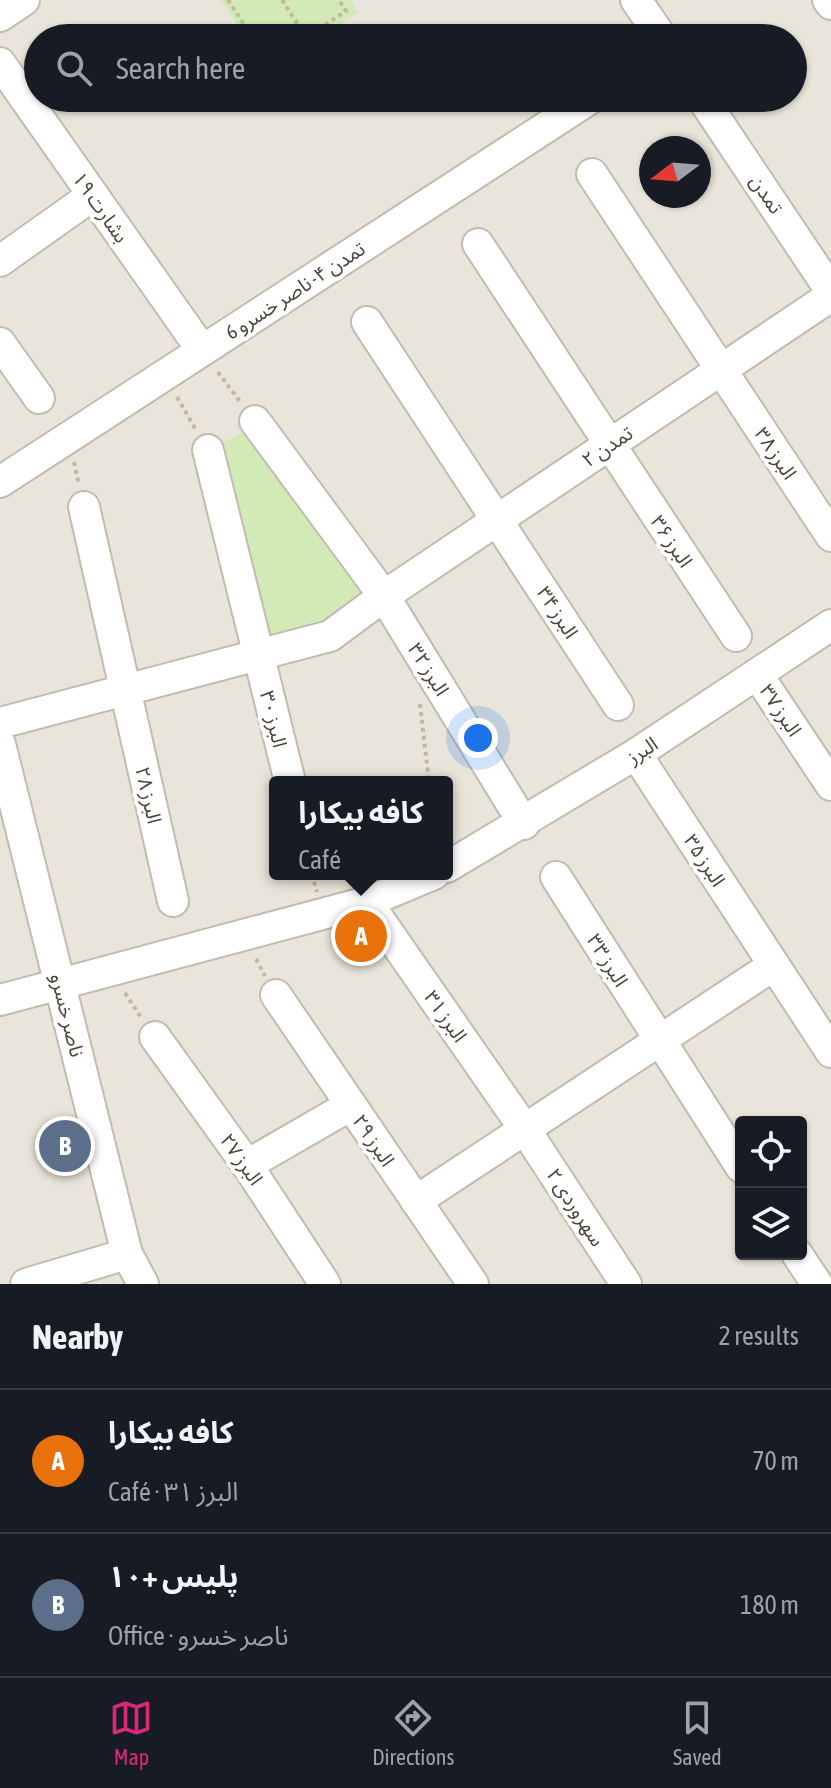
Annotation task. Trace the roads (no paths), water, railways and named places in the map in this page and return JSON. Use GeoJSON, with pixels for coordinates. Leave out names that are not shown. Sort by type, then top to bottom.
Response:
{"type":"FeatureCollection","features":[{"type":"Feature","properties":{"kind":"street"},"geometry":{"type":"LineString","coordinates":[[0,16],[24,0]]}},
{"type":"Feature","properties":{"kind":"street"},"geometry":{"type":"LineString","coordinates":[[636,0],[652,24]]}},
{"type":"Feature","properties":{"kind":"street","name":"بشارت ۱۹"},"geometry":{"type":"LineString","coordinates":[[0,63],[24,97]]}},
{"type":"Feature","properties":{"kind":"street","name":"بشارت ۱۹"},"geometry":{"type":"LineString","coordinates":[[35,112],[202,350]]}},
{"type":"Feature","properties":{"kind":"street","name":"تمدن ۴- ناصر خسرو 6"},"geometry":{"type":"LineString","coordinates":[[0,482],[569,112]]}},
{"type":"Feature","properties":{"kind":"street","name":"تمدن"},"geometry":{"type":"LineString","coordinates":[[711,112],[831,293]]}},
{"type":"Feature","properties":{"kind":"street","name":"البرز ۳۸"},"geometry":{"type":"LineString","coordinates":[[592,174],[831,536]]}},
{"type":"Feature","properties":{"kind":"street"},"geometry":{"type":"LineString","coordinates":[[0,261],[93,195]]}},
{"type":"Feature","properties":{"kind":"street","name":"البرز ۳۶"},"geometry":{"type":"LineString","coordinates":[[478,244],[736,636]]}},
{"type":"Feature","properties":{"kind":"street","name":"تمدن ۲"},"geometry":{"type":"LineString","coordinates":[[0,723],[330,636],[384,596],[831,293]]}},
{"type":"Feature","properties":{"kind":"street","name":"البرز ۳۴"},"geometry":{"type":"LineString","coordinates":[[367,322],[499,519],[618,705]]}},
{"type":"Feature","properties":{"kind":"street"},"geometry":{"type":"LineString","coordinates":[[0,343],[39,398]]}},
{"type":"Feature","properties":{"kind":"street","name":"البرز ۳۲"},"geometry":{"type":"LineString","coordinates":[[255,421],[384,596],[524,824]]}},
{"type":"Feature","properties":{"kind":"street","name":"البرز ۳۰"},"geometry":{"type":"LineString","coordinates":[[208,450],[289,776]]}},
{"type":"Feature","properties":{"kind":"street","name":"البرز ۲۸"},"geometry":{"type":"LineString","coordinates":[[84,507],[173,901]]}},
{"type":"Feature","properties":{"kind":"street","name":"البرز"},"geometry":{"type":"LineString","coordinates":[[453,864],[524,824],[636,754],[831,625]]}},
{"type":"Feature","properties":{"kind":"street","name":"البرز ۳۷"},"geometry":{"type":"LineString","coordinates":[[757,674],[831,785]]}},
{"type":"Feature","properties":{"kind":"street","name":"ناصر خسرو"},"geometry":{"type":"LineString","coordinates":[[0,744],[127,1254],[143,1284]]}},
{"type":"Feature","properties":{"kind":"street","name":"البرز ۳۵"},"geometry":{"type":"LineString","coordinates":[[636,754],[830,1048]]}},
{"type":"Feature","properties":{"kind":"street","name":"البرز ۳۳"},"geometry":{"type":"LineString","coordinates":[[556,877],[735,1158]]}},
{"type":"Feature","properties":{"kind":"street"},"geometry":{"type":"LineString","coordinates":[[0,1000],[367,902],[420,880]]}},
{"type":"Feature","properties":{"kind":"street","name":"البرز ۳۱"},"geometry":{"type":"LineString","coordinates":[[367,902],[526,1131]]}},
{"type":"Feature","properties":{"kind":"street"},"geometry":{"type":"LineString","coordinates":[[416,1201],[774,965]]}},
{"type":"Feature","properties":{"kind":"street","name":"البرز ۲۹"},"geometry":{"type":"LineString","coordinates":[[276,995],[473,1284]]}},
{"type":"Feature","properties":{"kind":"street","name":"البرز ۲۷"},"geometry":{"type":"LineString","coordinates":[[155,1037],[247,1165],[325,1284]]}},
{"type":"Feature","properties":{"kind":"street"},"geometry":{"type":"LineString","coordinates":[[247,1165],[351,1105]]}},
{"type":"Feature","properties":{"kind":"street","name":"سهروردی ۲"},"geometry":{"type":"LineString","coordinates":[[526,1131],[626,1284]]}},
{"type":"Feature","properties":{"kind":"street"},"geometry":{"type":"LineString","coordinates":[[26,1284],[127,1254]]}},
{"type":"Feature","properties":{"kind":"street"},"geometry":{"type":"LineString","coordinates":[[801,1260],[817,1284]]}},
{"type":"Feature","properties":{"kind":"place","name":"کافه بیکارا"},"geometry":{"type":"Point","coordinates":[361,936]}},
{"type":"Feature","properties":{"kind":"place","name":"پلیس +۱۰"},"geometry":{"type":"Point","coordinates":[65,1146]}}]}
